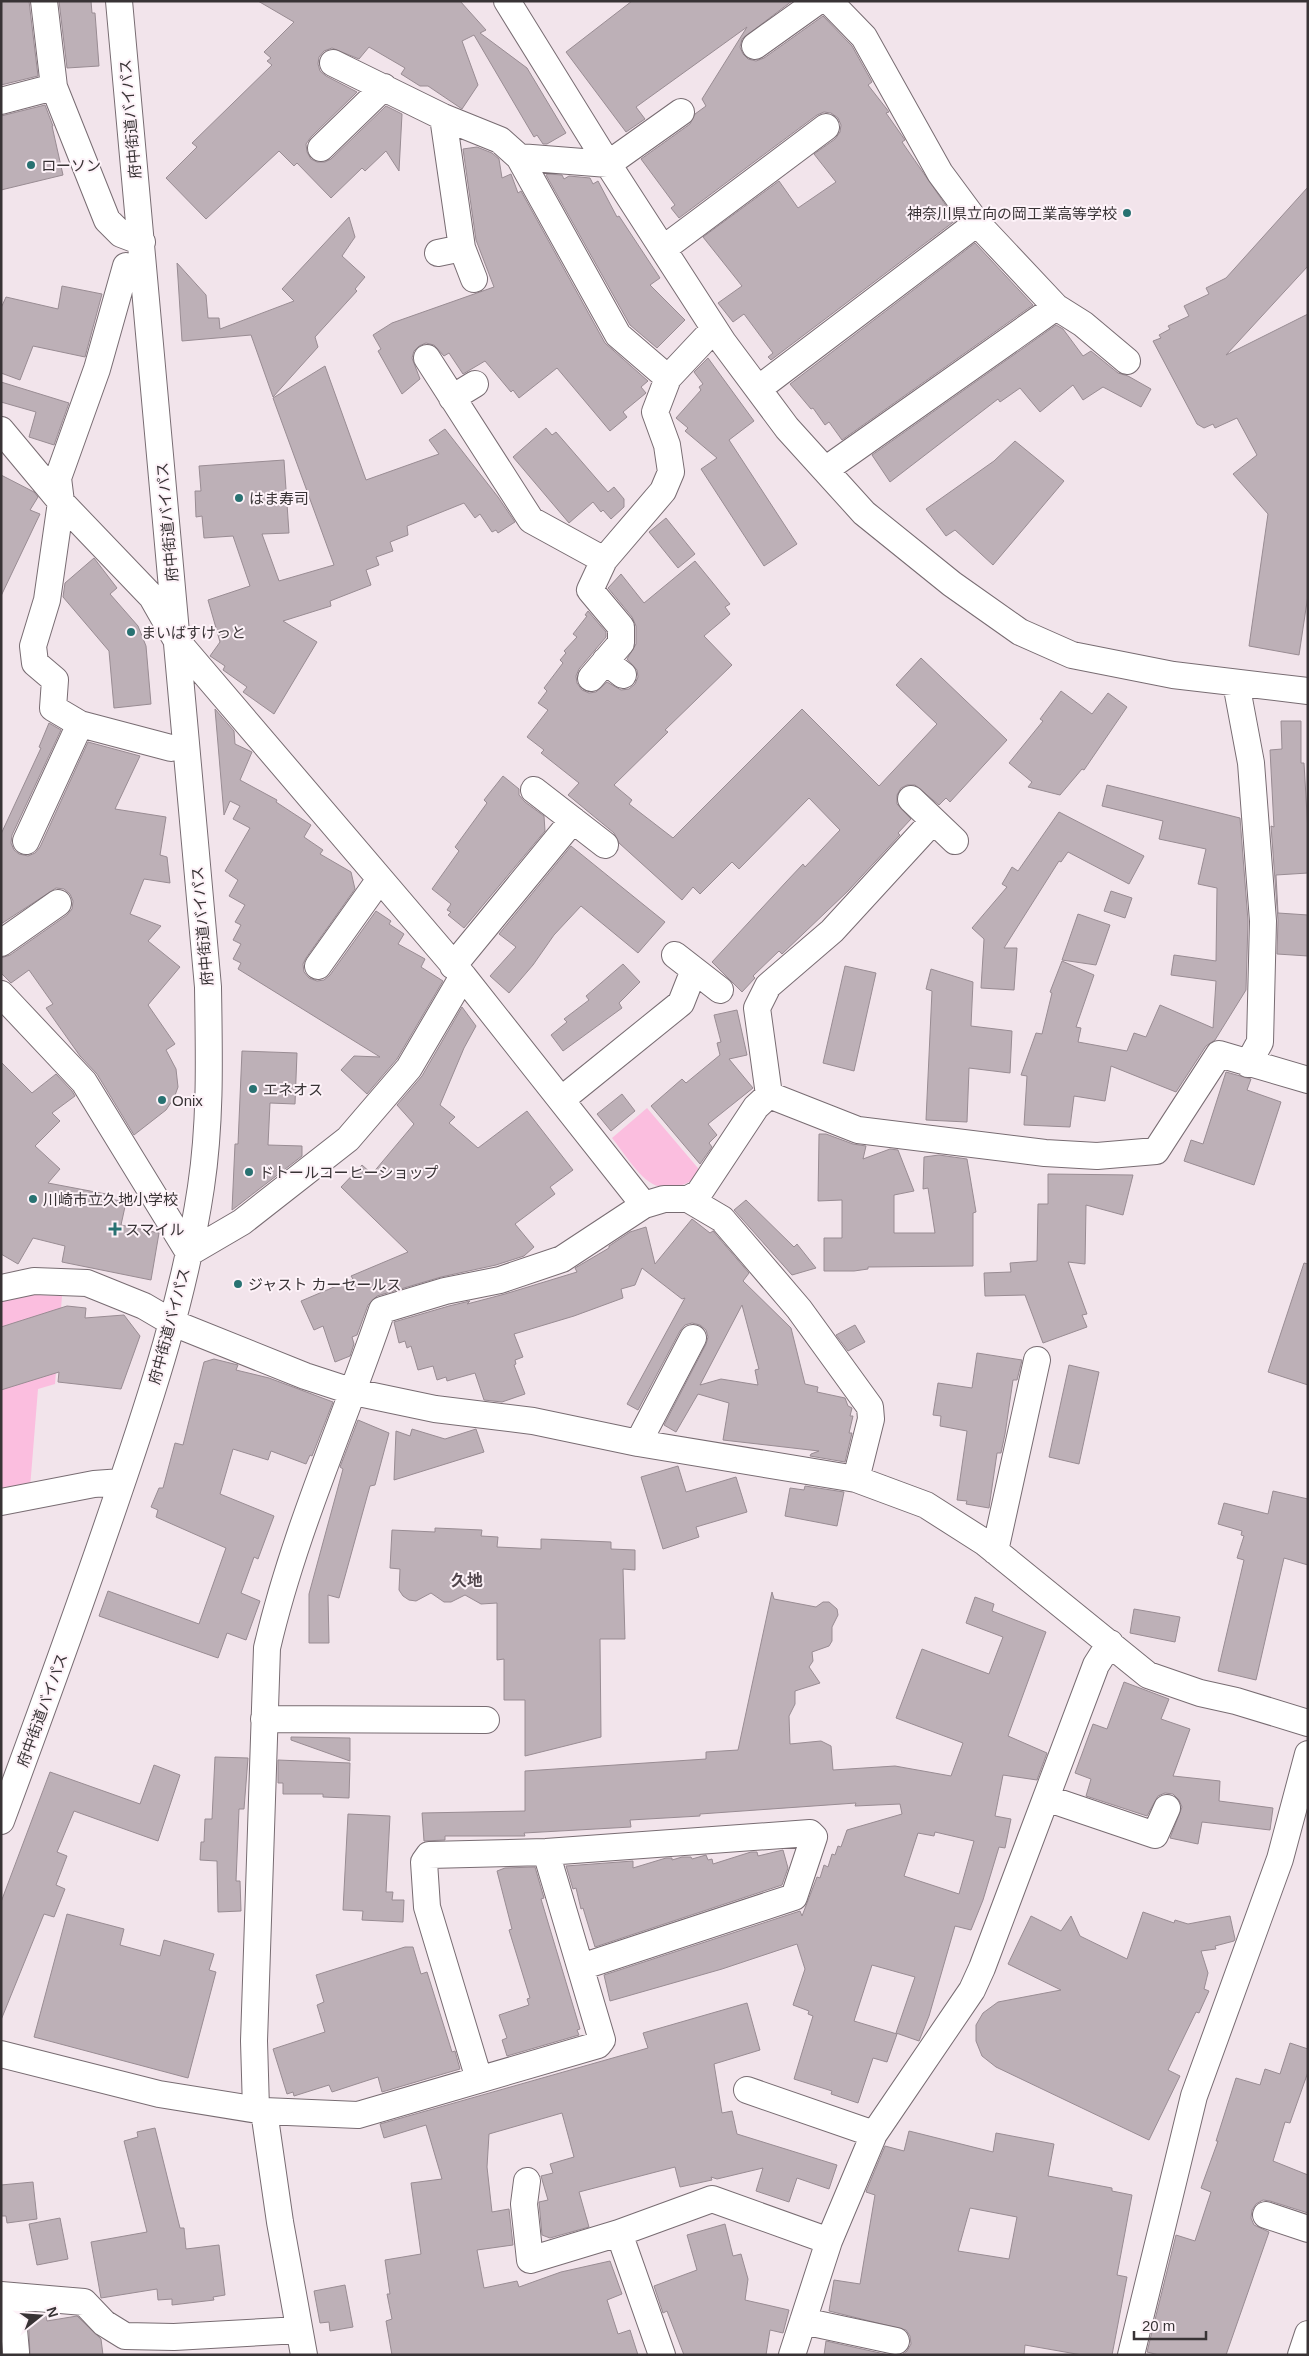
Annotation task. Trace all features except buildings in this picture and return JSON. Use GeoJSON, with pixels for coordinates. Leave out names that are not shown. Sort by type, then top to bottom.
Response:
{"type":"FeatureCollection","features":[{"type":"Feature","properties":{"kind":"street"},"geometry":{"type":"LineString","coordinates":[[44,1],[54,87],[107,220],[121,234],[142,242]]}},
{"type":"Feature","properties":{"kind":"street","name":"府中街道バイパス"},"geometry":{"type":"LineString","coordinates":[[1,1821],[69,1638],[173,1323],[189,1252],[201,1185],[210,1086],[208,997],[119,1]]}},
{"type":"Feature","properties":{"kind":"street"},"geometry":{"type":"LineString","coordinates":[[507,1],[608,164],[714,329],[787,428],[864,513],[952,584],[1020,632],[1072,655],[1130,668],[1308,691]]}},
{"type":"Feature","properties":{"kind":"street"},"geometry":{"type":"LineString","coordinates":[[755,46],[818,1]]}},
{"type":"Feature","properties":{"kind":"street"},"geometry":{"type":"LineString","coordinates":[[829,1],[864,37],[940,173],[977,223],[1056,307],[1083,324],[1127,361]]}},
{"type":"Feature","properties":{"kind":"street"},"geometry":{"type":"LineString","coordinates":[[333,63],[384,86],[443,117],[500,140],[519,157],[618,335],[668,378]]}},
{"type":"Feature","properties":{"kind":"street"},"geometry":{"type":"LineString","coordinates":[[321,148],[384,86]]}},
{"type":"Feature","properties":{"kind":"street"},"geometry":{"type":"LineString","coordinates":[[1,100],[54,87]]}},
{"type":"Feature","properties":{"kind":"street"},"geometry":{"type":"LineString","coordinates":[[519,157],[608,164],[681,112]]}},
{"type":"Feature","properties":{"kind":"street"},"geometry":{"type":"LineString","coordinates":[[443,117],[450,251],[474,279]]}},
{"type":"Feature","properties":{"kind":"street"},"geometry":{"type":"LineString","coordinates":[[663,249],[826,127]]}},
{"type":"Feature","properties":{"kind":"street"},"geometry":{"type":"LineString","coordinates":[[758,389],[977,223]]}},
{"type":"Feature","properties":{"kind":"street"},"geometry":{"type":"LineString","coordinates":[[126,266],[97,369],[58,478],[61,502],[47,600],[33,646],[35,662],[55,680],[53,708],[80,724],[171,748]]}},
{"type":"Feature","properties":{"kind":"street"},"geometry":{"type":"LineString","coordinates":[[825,470],[1056,307]]}},
{"type":"Feature","properties":{"kind":"street"},"geometry":{"type":"LineString","coordinates":[[606,671],[620,643],[621,627],[590,590],[604,560],[663,491],[671,472],[667,446],[655,412],[668,378],[714,329]]}},
{"type":"Feature","properties":{"kind":"street"},"geometry":{"type":"LineString","coordinates":[[426,358],[531,520],[604,560]]}},
{"type":"Feature","properties":{"kind":"street"},"geometry":{"type":"LineString","coordinates":[[452,398],[475,384]]}},
{"type":"Feature","properties":{"kind":"street"},"geometry":{"type":"LineString","coordinates":[[1,430],[61,502],[152,597],[177,642],[458,971],[644,1205]]}},
{"type":"Feature","properties":{"kind":"street"},"geometry":{"type":"LineString","coordinates":[[1236,683],[1251,763],[1263,921],[1260,1042],[1248,1064]]}},
{"type":"Feature","properties":{"kind":"street"},"geometry":{"type":"LineString","coordinates":[[26,842],[80,724]]}},
{"type":"Feature","properties":{"kind":"street"},"geometry":{"type":"LineString","coordinates":[[534,790],[605,845]]}},
{"type":"Feature","properties":{"kind":"street"},"geometry":{"type":"LineString","coordinates":[[911,799],[955,841]]}},
{"type":"Feature","properties":{"kind":"street"},"geometry":{"type":"LineString","coordinates":[[1,994],[84,1082],[189,1252],[242,1222],[348,1139],[409,1068],[458,971],[573,820]]}},
{"type":"Feature","properties":{"kind":"street"},"geometry":{"type":"LineString","coordinates":[[769,1095],[757,1008],[768,986],[832,931],[933,821]]}},
{"type":"Feature","properties":{"kind":"street"},"geometry":{"type":"LineString","coordinates":[[318,966],[380,879]]}},
{"type":"Feature","properties":{"kind":"street"},"geometry":{"type":"LineString","coordinates":[[1,943],[58,902]]}},
{"type":"Feature","properties":{"kind":"street"},"geometry":{"type":"LineString","coordinates":[[561,1100],[681,1003],[684,962],[720,990]]}},
{"type":"Feature","properties":{"kind":"street"},"geometry":{"type":"LineString","coordinates":[[769,1095],[858,1130],[1045,1153],[1097,1156],[1156,1151],[1219,1054],[1308,1080]]}},
{"type":"Feature","properties":{"kind":"street"},"geometry":{"type":"LineString","coordinates":[[16,2352],[6,2295],[84,2302],[104,2322],[125,2336],[302,2342],[260,2110],[254,2041],[268,1648],[276,1612],[308,1512],[354,1392],[382,1310],[446,1291],[500,1280],[562,1259],[644,1205],[664,1199],[688,1199],[699,1193],[756,1107],[769,1095]]}},
{"type":"Feature","properties":{"kind":"street"},"geometry":{"type":"LineString","coordinates":[[688,1199],[722,1219],[799,1309],[870,1407],[871,1420],[856,1479]]}},
{"type":"Feature","properties":{"kind":"street"},"geometry":{"type":"LineString","coordinates":[[1,1288],[34,1281],[87,1283],[144,1306],[173,1323],[305,1376],[354,1392],[435,1409],[532,1421],[638,1443],[856,1479],[926,1506],[995,1551],[1148,1675],[1200,1693],[1236,1701],[1308,1723]]}},
{"type":"Feature","properties":{"kind":"street"},"geometry":{"type":"LineString","coordinates":[[638,1443],[693,1338]]}},
{"type":"Feature","properties":{"kind":"street"},"geometry":{"type":"LineString","coordinates":[[995,1551],[1037,1360]]}},
{"type":"Feature","properties":{"kind":"street"},"geometry":{"type":"LineString","coordinates":[[1,1502],[94,1484],[122,1482]]}},
{"type":"Feature","properties":{"kind":"street"},"geometry":{"type":"LineString","coordinates":[[792,2355],[829,2241],[874,2134],[972,1990],[982,1968],[1096,1665],[1110,1643]]}},
{"type":"Feature","properties":{"kind":"street"},"geometry":{"type":"LineString","coordinates":[[264,1719],[486,1720]]}},
{"type":"Feature","properties":{"kind":"street"},"geometry":{"type":"LineString","coordinates":[[1131,2355],[1194,2096],[1280,1859],[1308,1754]]}},
{"type":"Feature","properties":{"kind":"street"},"geometry":{"type":"LineString","coordinates":[[1046,1798],[1155,1835],[1167,1808]]}},
{"type":"Feature","properties":{"kind":"street"},"geometry":{"type":"LineString","coordinates":[[479,2079],[428,1907],[424,1862],[429,1855],[546,1852],[810,1833],[814,1837],[794,1897],[581,1967]]}},
{"type":"Feature","properties":{"kind":"street"},"geometry":{"type":"LineString","coordinates":[[1,2054],[159,2094],[260,2110],[358,2114],[598,2045],[602,2040],[546,1852]]}},
{"type":"Feature","properties":{"kind":"street"},"geometry":{"type":"LineString","coordinates":[[747,2090],[874,2134]]}},
{"type":"Feature","properties":{"kind":"street"},"geometry":{"type":"LineString","coordinates":[[528,2181],[524,2204],[530,2260],[619,2233],[712,2198],[829,2241]]}},
{"type":"Feature","properties":{"kind":"street"},"geometry":{"type":"LineString","coordinates":[[1266,2215],[1308,2229]]}},
{"type":"Feature","properties":{"kind":"street"},"geometry":{"type":"LineString","coordinates":[[619,2233],[662,2355]]}},
{"type":"Feature","properties":{"kind":"street"},"geometry":{"type":"LineString","coordinates":[[803,2321],[896,2340]]}},
{"type":"Feature","properties":{"kind":"street"},"geometry":{"type":"LineString","coordinates":[[1301,2355],[1308,2334]]}},
{"type":"Feature","properties":{"kind":"shaded area"},"geometry":{"type":"Polygon","coordinates":[[[647,1108],[703,1174],[672,1188],[660,1187],[650,1182],[632,1164],[612,1138],[647,1108]]]}},
{"type":"Feature","properties":{"kind":"shaded area"},"geometry":{"type":"Polygon","coordinates":[[[12,1294],[62,1296],[55,1384],[38,1389],[30,1488],[1,1495],[1,1297],[12,1294]]]}},
{"type":"Feature","properties":{"kind":"place","name":"ローソン"},"geometry":{"type":"Point","coordinates":[31,165]}},
{"type":"Feature","properties":{"kind":"place","name":"神奈川県立向の岡工業高等学校"},"geometry":{"type":"Point","coordinates":[1127,213]}},
{"type":"Feature","properties":{"kind":"place","name":"はま寿司"},"geometry":{"type":"Point","coordinates":[239,498]}},
{"type":"Feature","properties":{"kind":"place","name":"まいばすけっと"},"geometry":{"type":"Point","coordinates":[131,632]}},
{"type":"Feature","properties":{"kind":"place","name":"エネオス"},"geometry":{"type":"Point","coordinates":[253,1089]}},
{"type":"Feature","properties":{"kind":"place","name":"Onix"},"geometry":{"type":"Point","coordinates":[162,1100]}},
{"type":"Feature","properties":{"kind":"place","name":"ドトールコーヒーショップ"},"geometry":{"type":"Point","coordinates":[249,1172]}},
{"type":"Feature","properties":{"kind":"place","name":"川崎市立久地小学校"},"geometry":{"type":"Point","coordinates":[33,1199]}},
{"type":"Feature","properties":{"kind":"place","name":"スマイル"},"geometry":{"type":"Point","coordinates":[115,1229]}},
{"type":"Feature","properties":{"kind":"place","name":"ジャスト カーセールス"},"geometry":{"type":"Point","coordinates":[238,1284]}},
{"type":"Feature","properties":{"kind":"district","name":"久地"},"geometry":{"type":"Point","coordinates":[467,1580]}}]}
